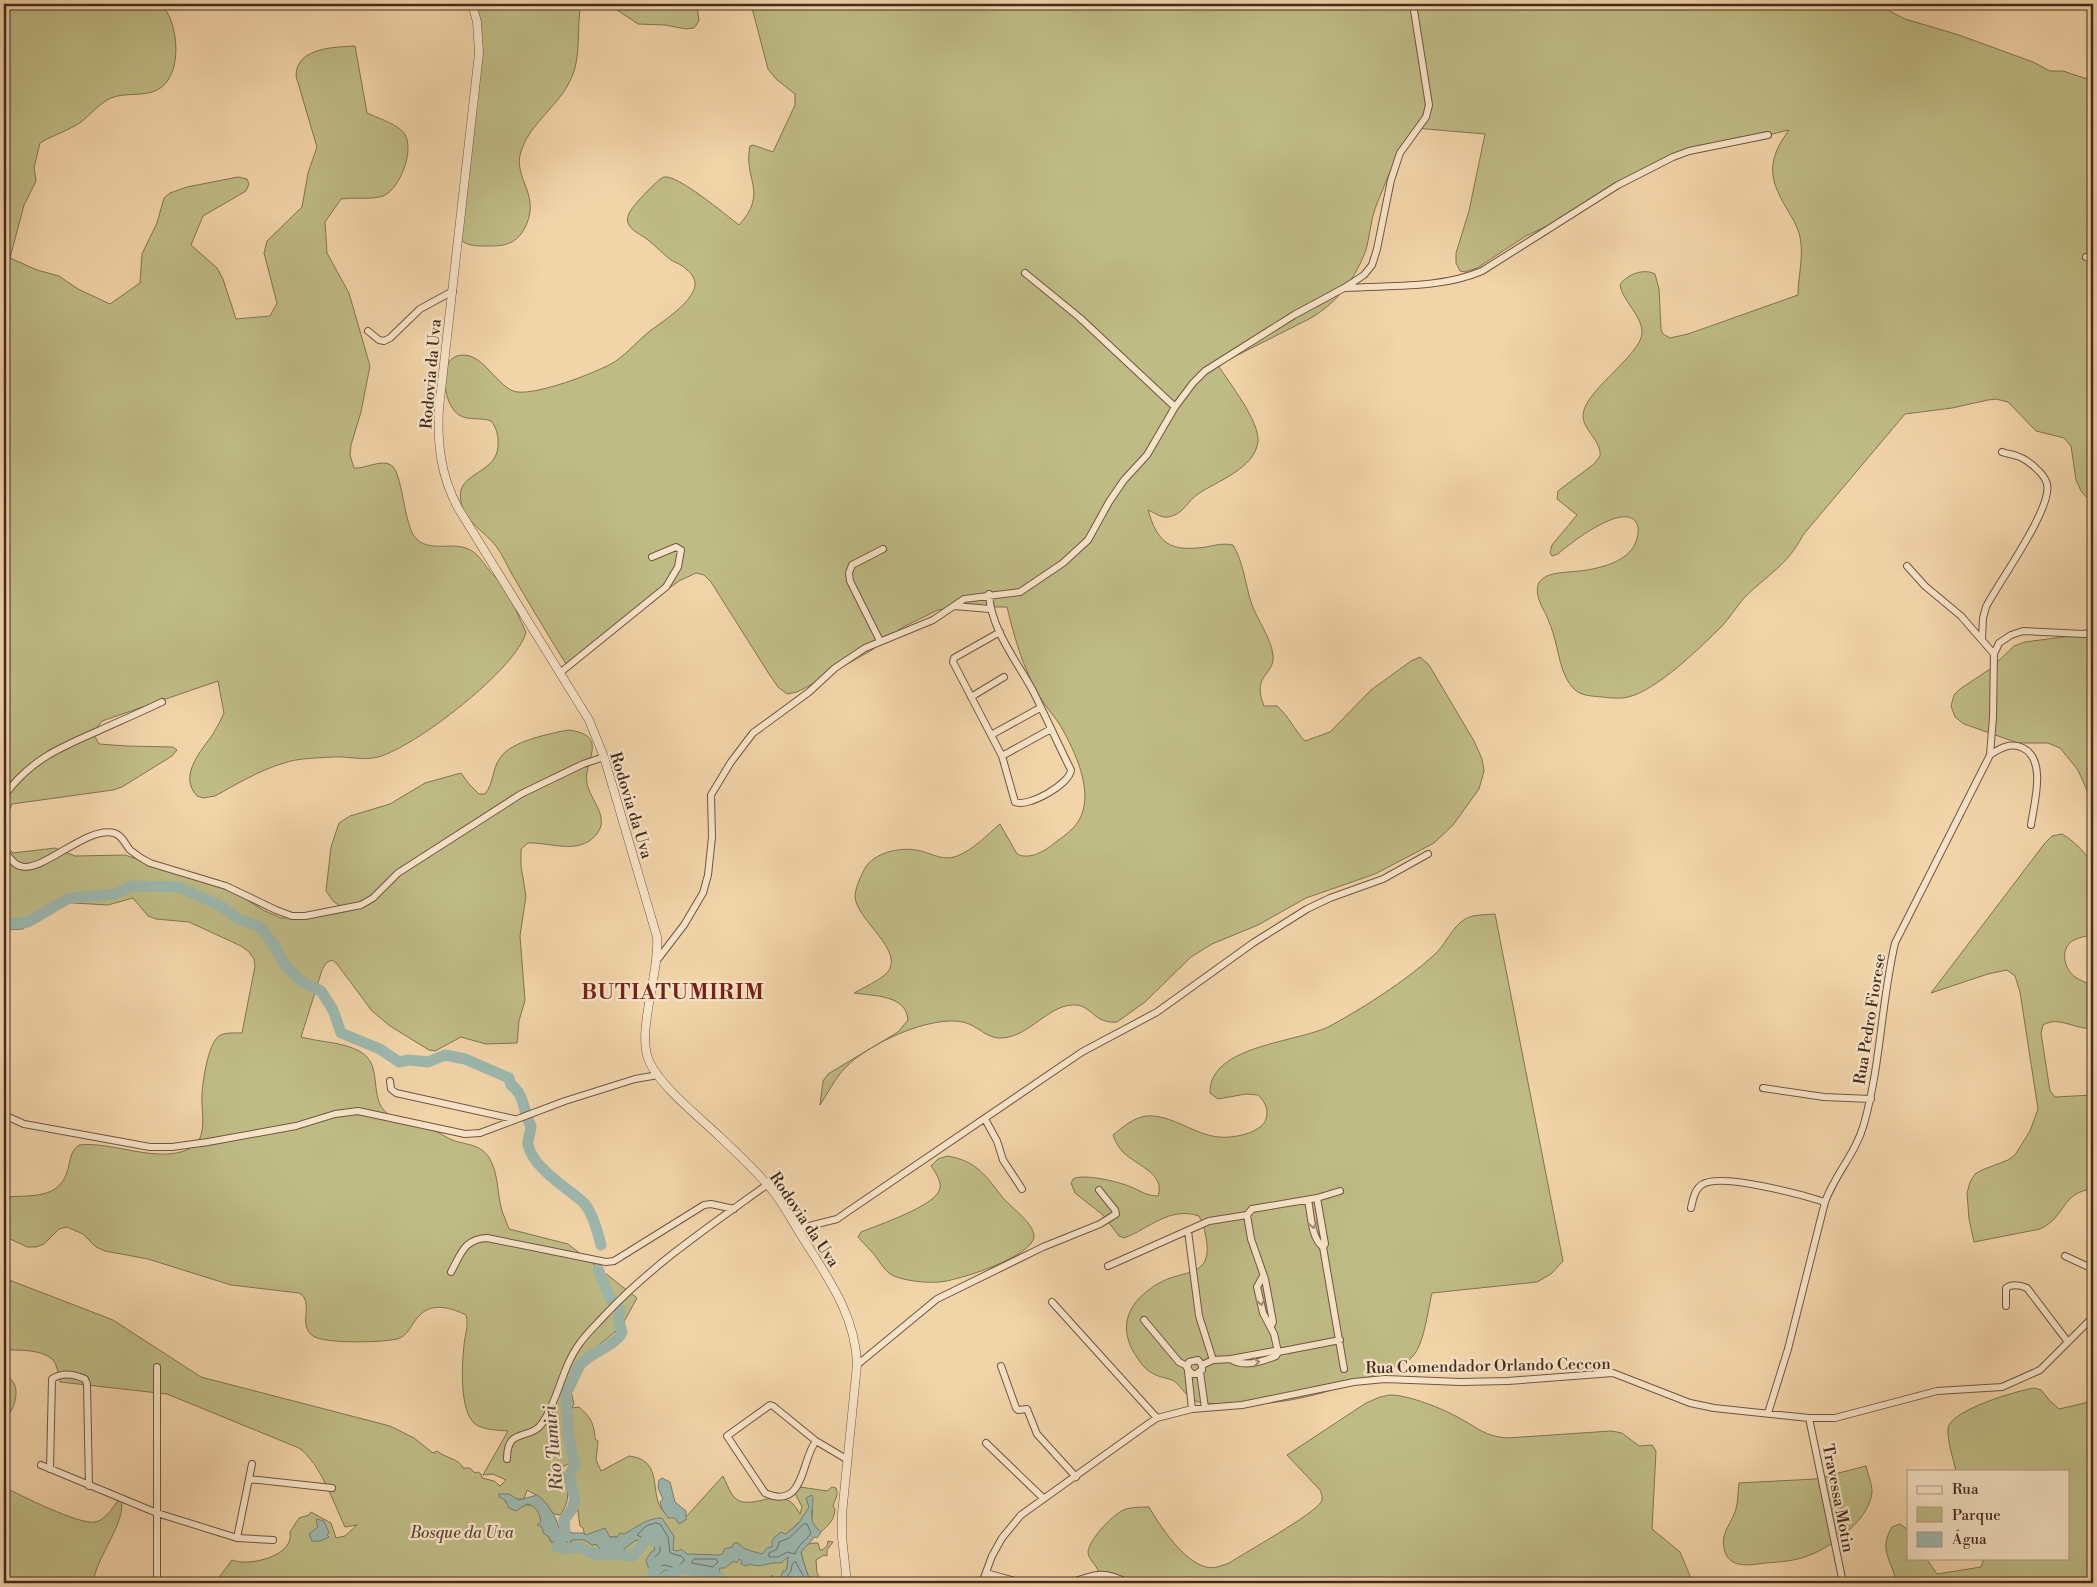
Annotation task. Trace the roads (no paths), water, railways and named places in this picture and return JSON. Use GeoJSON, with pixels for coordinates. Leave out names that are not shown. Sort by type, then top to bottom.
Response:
{"type":"FeatureCollection","features":[{"type":"Feature","properties":{"kind":"street","name":"Rodovia da Uva"},"geometry":{"type":"LineString","coordinates":[[472,4],[477,22],[479,52],[438,423],[439,454],[452,497],[561,672],[589,720],[604,756],[654,923],[658,959],[645,1044],[649,1060],[658,1075],[768,1184],[834,1288],[846,1313],[856,1346],[857,1365],[842,1514],[842,1537],[847,1583]]}},
{"type":"Feature","properties":{"kind":"street"},"geometry":{"type":"LineString","coordinates":[[658,959],[684,925],[706,883],[712,837],[711,795],[731,762],[761,726],[809,692],[850,657],[880,641],[934,620],[964,599],[989,594],[1020,592],[1063,563],[1088,540],[1109,502],[1124,480],[1147,455],[1175,407],[1193,383],[1206,371],[1364,275],[1372,265],[1400,153],[1426,117],[1429,105],[1413,4]]}},
{"type":"Feature","properties":{"kind":"street"},"geometry":{"type":"LineString","coordinates":[[1344,288],[1447,282],[1465,278],[1482,271],[1618,185],[1673,157],[1690,151],[1768,135]]}},
{"type":"Feature","properties":{"kind":"street"},"geometry":{"type":"LineString","coordinates":[[1025,273],[1080,318],[1175,407]]}},
{"type":"Feature","properties":{"kind":"street"},"geometry":{"type":"LineString","coordinates":[[368,331],[379,340],[384,341],[390,338],[420,309],[453,290]]}},
{"type":"Feature","properties":{"kind":"street"},"geometry":{"type":"LineString","coordinates":[[1982,639],[1983,618],[1986,607],[2030,534],[2046,498],[2048,485],[2043,476],[2019,456],[2002,452]]}},
{"type":"Feature","properties":{"kind":"street"},"geometry":{"type":"LineString","coordinates":[[561,672],[666,587],[678,567],[681,550],[676,547],[652,557]]}},
{"type":"Feature","properties":{"kind":"street"},"geometry":{"type":"LineString","coordinates":[[880,641],[850,581],[849,573],[852,565],[883,549]]}},
{"type":"Feature","properties":{"kind":"street"},"geometry":{"type":"LineString","coordinates":[[1907,566],[1925,586],[1961,616],[1994,654],[1999,643],[2011,635],[2023,632],[2084,634],[2093,632]]}},
{"type":"Feature","properties":{"kind":"street"},"geometry":{"type":"LineString","coordinates":[[989,594],[990,609],[1000,632],[1071,770],[1071,775],[1050,792],[1019,804],[1015,802],[1002,756],[953,662],[954,658],[1000,632]]}},
{"type":"Feature","properties":{"kind":"street"},"geometry":{"type":"LineString","coordinates":[[953,606],[990,609]]}},
{"type":"Feature","properties":{"kind":"street","name":"Rua Pedro Fiorese"},"geometry":{"type":"LineString","coordinates":[[1768,1413],[1788,1349],[1825,1202],[1832,1184],[1858,1143],[1871,1099],[1895,943],[1990,755],[1994,654]]}},
{"type":"Feature","properties":{"kind":"street"},"geometry":{"type":"LineString","coordinates":[[971,697],[1004,677]]}},
{"type":"Feature","properties":{"kind":"street"},"geometry":{"type":"LineString","coordinates":[[4,796],[28,769],[46,755],[70,742],[162,702]]}},
{"type":"Feature","properties":{"kind":"street"},"geometry":{"type":"LineString","coordinates":[[990,735],[1040,708]]}},
{"type":"Feature","properties":{"kind":"street"},"geometry":{"type":"LineString","coordinates":[[1002,756],[1051,729]]}},
{"type":"Feature","properties":{"kind":"street"},"geometry":{"type":"LineString","coordinates":[[1990,755],[1998,749],[2009,745],[2020,747],[2030,752],[2035,760],[2036,792],[2031,825]]}},
{"type":"Feature","properties":{"kind":"street"},"geometry":{"type":"LineString","coordinates":[[4,850],[15,864],[28,867],[82,840],[113,833],[120,837],[139,857],[150,863],[226,886],[284,914],[306,916],[361,905],[374,898],[398,873],[514,799],[572,769],[604,756]]}},
{"type":"Feature","properties":{"kind":"street"},"geometry":{"type":"LineString","coordinates":[[797,1230],[836,1219],[985,1120],[1082,1052],[1157,1012],[1230,958],[1307,909],[1330,898],[1384,879],[1428,854]]}},
{"type":"Feature","properties":{"kind":"street"},"geometry":{"type":"LineString","coordinates":[[4,1115],[24,1124],[150,1147],[172,1147],[296,1126],[334,1114],[358,1111],[465,1134],[480,1133],[514,1119],[635,1078],[658,1075]]}},
{"type":"Feature","properties":{"kind":"street"},"geometry":{"type":"LineString","coordinates":[[390,1081],[391,1089],[396,1094],[514,1119]]}},
{"type":"Feature","properties":{"kind":"street"},"geometry":{"type":"LineString","coordinates":[[1763,1088],[1824,1097],[1871,1099]]}},
{"type":"Feature","properties":{"kind":"street"},"geometry":{"type":"LineString","coordinates":[[985,1120],[997,1142],[1003,1160],[1022,1189]]}},
{"type":"Feature","properties":{"kind":"street"},"geometry":{"type":"LineString","coordinates":[[1691,1208],[1698,1187],[1705,1182],[1722,1181],[1800,1195],[1825,1202]]}},
{"type":"Feature","properties":{"kind":"street"},"geometry":{"type":"LineString","coordinates":[[507,1459],[507,1447],[510,1441],[542,1425],[566,1368],[580,1343],[619,1299],[649,1271],[768,1184]]}},
{"type":"Feature","properties":{"kind":"street"},"geometry":{"type":"LineString","coordinates":[[857,1365],[937,1299],[1043,1247],[1113,1217],[1116,1214],[1115,1210],[1098,1190]]}},
{"type":"Feature","properties":{"kind":"street"},"geometry":{"type":"LineString","coordinates":[[1108,1266],[1209,1221],[1247,1215],[1252,1209],[1308,1200],[1340,1191]]}},
{"type":"Feature","properties":{"kind":"street"},"geometry":{"type":"LineString","coordinates":[[1317,1198],[1325,1244],[1323,1247],[1344,1368]]}},
{"type":"Feature","properties":{"kind":"street"},"geometry":{"type":"LineString","coordinates":[[1308,1200],[1315,1235],[1323,1247]]}},
{"type":"Feature","properties":{"kind":"street"},"geometry":{"type":"LineString","coordinates":[[451,1272],[464,1247],[471,1241],[479,1238],[606,1262],[614,1261],[704,1206],[710,1204],[734,1209]]}},
{"type":"Feature","properties":{"kind":"street"},"geometry":{"type":"LineString","coordinates":[[1247,1215],[1250,1239],[1261,1266],[1273,1322],[1271,1326],[1278,1352]]}},
{"type":"Feature","properties":{"kind":"street"},"geometry":{"type":"LineString","coordinates":[[1188,1231],[1198,1316],[1213,1360]]}},
{"type":"Feature","properties":{"kind":"street"},"geometry":{"type":"LineString","coordinates":[[2065,1256],[2093,1269]]}},
{"type":"Feature","properties":{"kind":"street"},"geometry":{"type":"LineString","coordinates":[[2006,1306],[2004,1292],[2006,1288],[2009,1286],[2021,1286],[2027,1288],[2068,1342]]}},
{"type":"Feature","properties":{"kind":"street"},"geometry":{"type":"LineString","coordinates":[[1052,1302],[1157,1418]]}},
{"type":"Feature","properties":{"kind":"street","name":"Rua Comendador Orlando Ceccon"},"geometry":{"type":"LineString","coordinates":[[982,1583],[1002,1538],[1021,1515],[1157,1418],[1192,1409],[1242,1405],[1354,1382],[1385,1378],[1469,1382],[1613,1373],[1690,1403],[1714,1408],[1809,1418],[1844,1416],[1937,1391],[2002,1387],[2040,1370],[2093,1317]]}},
{"type":"Feature","properties":{"kind":"street"},"geometry":{"type":"LineString","coordinates":[[1144,1320],[1179,1362],[1194,1374],[1213,1360],[1231,1359],[1234,1362],[1242,1363],[1257,1362],[1276,1356],[1278,1352],[1340,1340]]}},
{"type":"Feature","properties":{"kind":"street"},"geometry":{"type":"LineString","coordinates":[[1192,1409],[1188,1368],[1189,1362],[1196,1359],[1201,1369],[1205,1408]]}},
{"type":"Feature","properties":{"kind":"street"},"geometry":{"type":"LineString","coordinates":[[1001,1366],[1016,1408],[1018,1410],[1027,1409],[1037,1434],[1076,1477]]}},
{"type":"Feature","properties":{"kind":"street"},"geometry":{"type":"LineString","coordinates":[[157,1367],[157,1583]]}},
{"type":"Feature","properties":{"kind":"street"},"geometry":{"type":"LineString","coordinates":[[50,1469],[52,1379],[58,1374],[77,1375],[84,1379],[87,1384],[89,1486]]}},
{"type":"Feature","properties":{"kind":"street"},"geometry":{"type":"LineString","coordinates":[[1190,1394],[1196,1391],[1202,1392]]}},
{"type":"Feature","properties":{"kind":"street"},"geometry":{"type":"LineString","coordinates":[[89,1486],[92,1403]]}},
{"type":"Feature","properties":{"kind":"street"},"geometry":{"type":"LineString","coordinates":[[816,1441],[809,1449],[800,1482],[791,1492],[772,1497],[765,1493],[727,1436],[770,1405],[816,1441],[848,1460]]}},
{"type":"Feature","properties":{"kind":"street","name":"Travessa Motin"},"geometry":{"type":"LineString","coordinates":[[1809,1418],[1843,1583]]}},
{"type":"Feature","properties":{"kind":"street"},"geometry":{"type":"LineString","coordinates":[[986,1443],[1043,1498]]}},
{"type":"Feature","properties":{"kind":"street"},"geometry":{"type":"LineString","coordinates":[[237,1538],[252,1464]]}},
{"type":"Feature","properties":{"kind":"street"},"geometry":{"type":"LineString","coordinates":[[41,1465],[157,1513],[237,1538],[273,1540]]}},
{"type":"Feature","properties":{"kind":"street"},"geometry":{"type":"LineString","coordinates":[[249,1479],[332,1488]]}},
{"type":"Feature","properties":{"kind":"street"},"geometry":{"type":"LineString","coordinates":[[986,1573],[1022,1583]]}},
{"type":"Feature","properties":{"kind":"street"},"geometry":{"type":"LineString","coordinates":[[1070,1583],[1088,1576],[1111,1574],[1128,1583]]}},
{"type":"Feature","properties":{"kind":"water"},"geometry":{"type":"Polygon","coordinates":[[[662,1478],[670,1482],[675,1502],[686,1511],[686,1520],[679,1524],[675,1518],[668,1518],[662,1509],[660,1502],[663,1499],[658,1488],[659,1480],[662,1478]]]}},
{"type":"Feature","properties":{"kind":"water"},"geometry":{"type":"Polygon","coordinates":[[[499,1494],[509,1494],[519,1500],[537,1495],[551,1510],[559,1528],[586,1535],[605,1528],[610,1537],[617,1537],[620,1533],[624,1534],[647,1521],[662,1518],[674,1536],[673,1550],[678,1551],[681,1549],[687,1554],[720,1555],[724,1549],[732,1547],[734,1543],[738,1543],[745,1549],[762,1554],[767,1548],[772,1547],[774,1538],[781,1532],[786,1534],[798,1524],[809,1507],[806,1498],[812,1495],[812,1520],[821,1532],[801,1552],[810,1583],[772,1583],[772,1575],[776,1581],[780,1579],[783,1571],[787,1568],[788,1557],[781,1563],[758,1566],[750,1564],[746,1566],[741,1564],[742,1561],[739,1559],[737,1563],[734,1561],[725,1568],[720,1568],[716,1574],[684,1567],[671,1576],[670,1572],[665,1570],[658,1576],[650,1571],[646,1560],[651,1552],[655,1550],[653,1542],[645,1543],[636,1540],[620,1552],[615,1551],[612,1555],[607,1552],[604,1554],[596,1544],[592,1545],[582,1540],[572,1540],[569,1544],[559,1537],[552,1543],[548,1536],[543,1533],[540,1525],[537,1525],[541,1521],[535,1508],[527,1504],[516,1511],[509,1508],[505,1500],[499,1497],[499,1494]]]}},
{"type":"Feature","properties":{"kind":"water"},"geometry":{"type":"Polygon","coordinates":[[[316,1519],[324,1521],[329,1537],[319,1541],[312,1541],[309,1534],[318,1527],[316,1519]]]}},
{"type":"Feature","properties":{"kind":"waterway","name":"Rio Tumiri"},"geometry":{"type":"LineString","coordinates":[[4,925],[28,922],[69,898],[115,894],[132,886],[179,887],[221,906],[239,919],[260,927],[274,945],[285,965],[301,981],[321,991],[333,1010],[341,1033],[380,1049],[399,1062],[409,1060],[428,1062],[445,1055],[465,1059],[509,1078],[511,1085],[519,1093],[531,1126],[528,1142],[531,1154],[551,1177],[583,1202],[594,1222],[601,1245]]}},
{"type":"Feature","properties":{"kind":"waterway","name":"Rio Tumiri"},"geometry":{"type":"LineString","coordinates":[[598,1269],[611,1300],[619,1306],[618,1318],[622,1332],[615,1341],[581,1364],[566,1392],[568,1434],[575,1465],[569,1475],[575,1500],[572,1509],[564,1520],[565,1532],[557,1547],[566,1549],[579,1547],[597,1555],[633,1556],[647,1539],[657,1542]]}},
{"type":"Feature","properties":{"kind":"waterway","name":"Rio Tumiri"},"geometry":{"type":"LineString","coordinates":[[657,1562],[653,1572],[655,1578],[662,1579],[676,1571],[689,1570],[715,1575],[719,1577],[722,1583]]}},
{"type":"Feature","properties":{"kind":"district","name":"BUTIATUMIRIM"},"geometry":{"type":"Point","coordinates":[673,992]}},
{"type":"Feature","properties":{"kind":"park label","name":"Bosque da Uva"},"geometry":{"type":"Point","coordinates":[462,1532]}}]}
